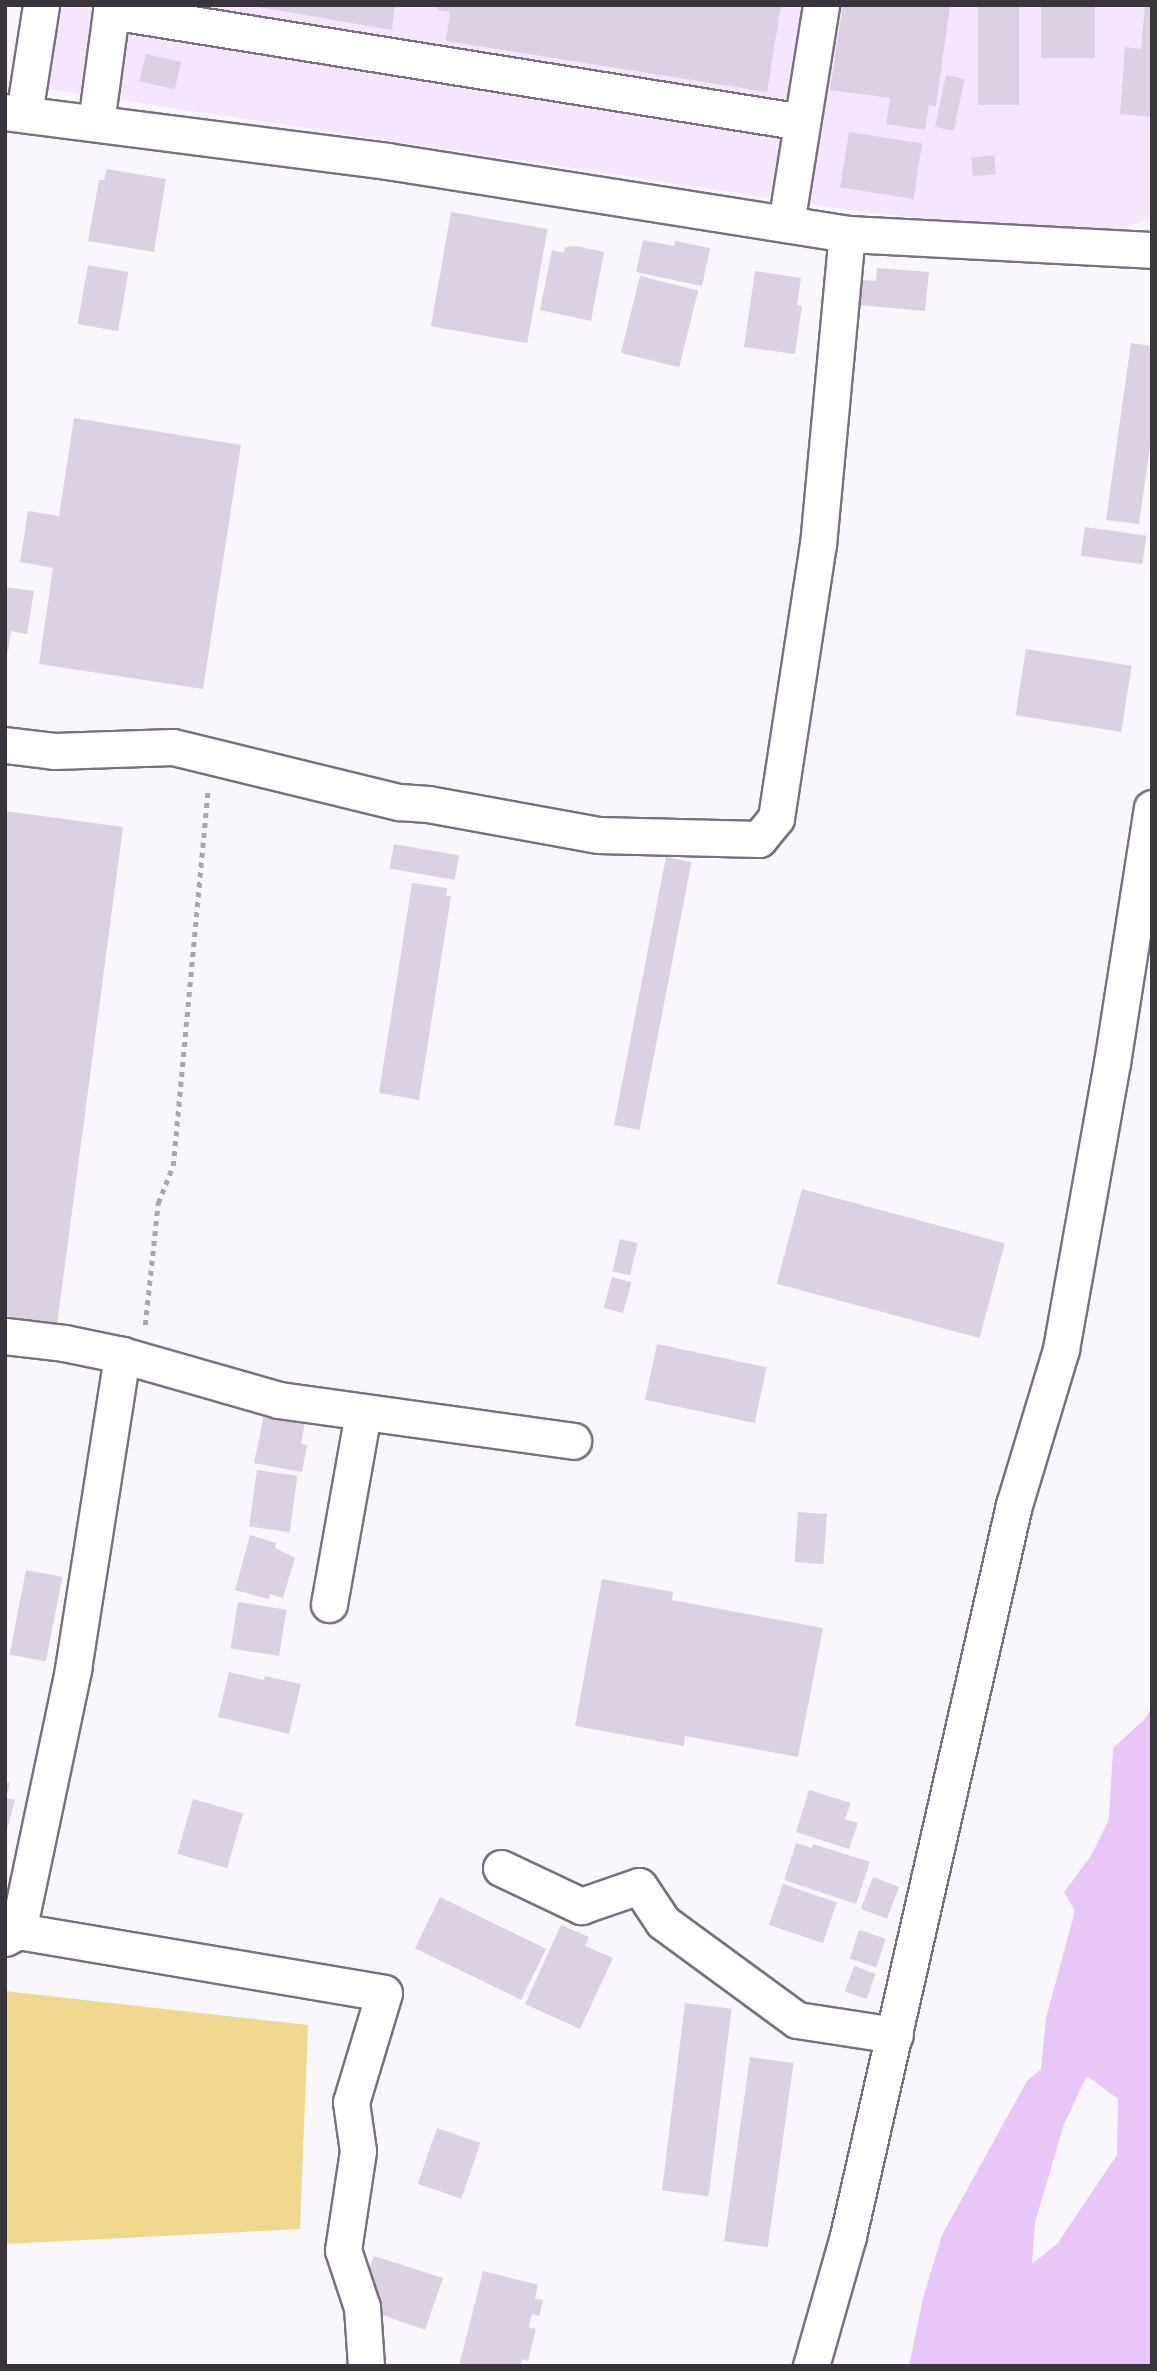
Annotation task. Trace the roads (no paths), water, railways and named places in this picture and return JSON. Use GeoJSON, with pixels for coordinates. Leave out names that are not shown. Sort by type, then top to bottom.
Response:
{"type":"FeatureCollection","features":[{"type":"Feature","properties":{"kind":"street"},"geometry":{"type":"LineString","coordinates":[[41,5],[15,113],[387,161],[847,234],[1152,250]]}},
{"type":"Feature","properties":{"kind":"street"},"geometry":{"type":"LineString","coordinates":[[786,224],[821,5]]}},
{"type":"Feature","properties":{"kind":"street"},"geometry":{"type":"LineString","coordinates":[[96,124],[112,8],[802,122]]}},
{"type":"Feature","properties":{"kind":"street"},"geometry":{"type":"LineString","coordinates":[[5,746],[54,751],[173,747],[211,754],[399,802],[428,804],[598,835],[758,839],[776,818],[814,572],[847,234]]}},
{"type":"Feature","properties":{"kind":"street"},"geometry":{"type":"LineString","coordinates":[[811,2366],[848,2236],[1014,1505],[1061,1349],[1112,1063],[1152,808]]}},
{"type":"Feature","properties":{"kind":"street"},"geometry":{"type":"LineString","coordinates":[[5,1336],[64,1343],[131,1357],[279,1400],[363,1414],[573,1441]]}},
{"type":"Feature","properties":{"kind":"street"},"geometry":{"type":"LineString","coordinates":[[131,1357],[73,1669],[11,1934],[384,1993],[351,2102],[358,2151],[343,2250],[362,2307],[366,2366]]}},
{"type":"Feature","properties":{"kind":"street"},"geometry":{"type":"LineString","coordinates":[[329,1604],[363,1414]]}},
{"type":"Feature","properties":{"kind":"street"},"geometry":{"type":"LineString","coordinates":[[501,1868],[581,1906],[639,1886],[663,1922],[797,2020],[895,2035]]}}]}
